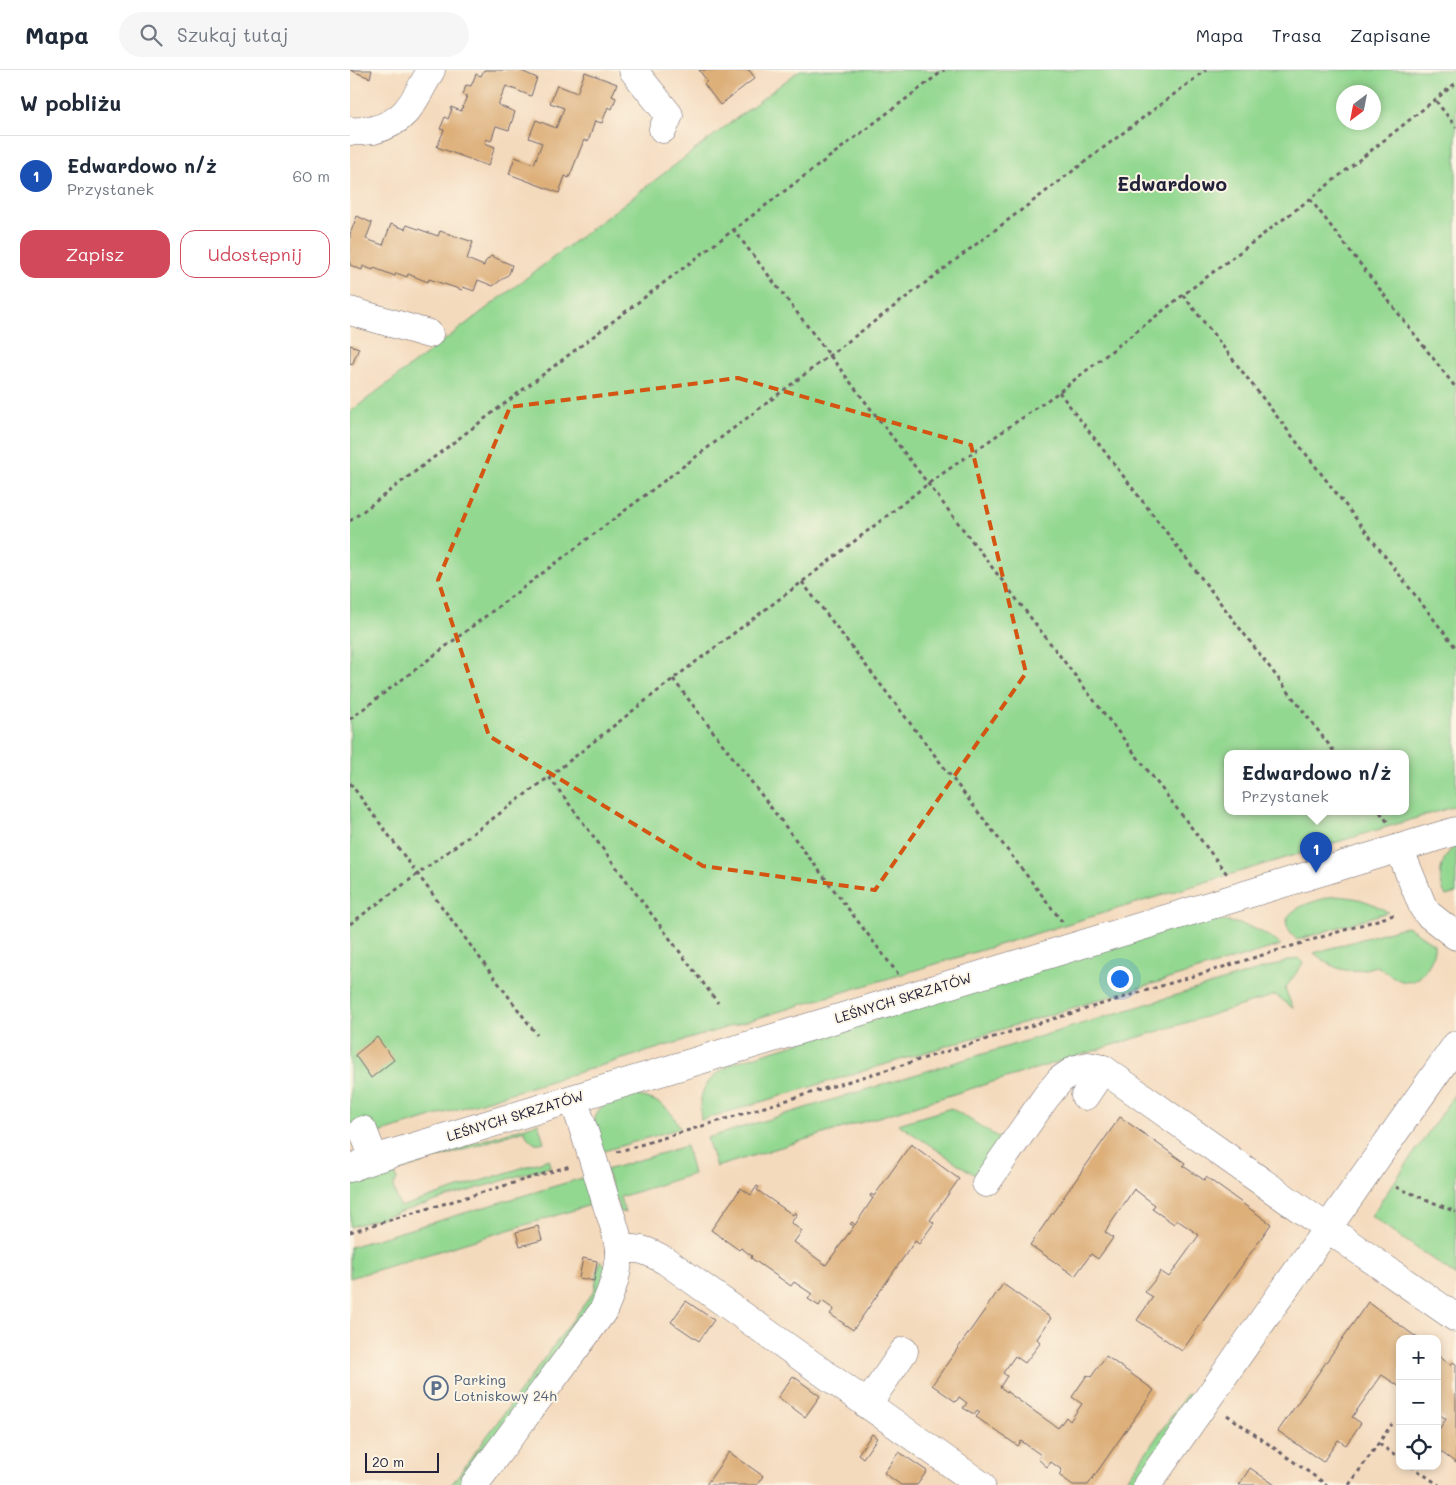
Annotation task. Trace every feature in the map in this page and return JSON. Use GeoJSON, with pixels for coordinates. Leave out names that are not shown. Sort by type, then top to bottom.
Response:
{"type":"FeatureCollection","features":[{"type":"Feature","properties":{"kind":"street"},"geometry":{"type":"LineString","coordinates":[[350,132],[382,128],[400,118],[412,104],[430,70]]}},
{"type":"Feature","properties":{"kind":"street"},"geometry":{"type":"LineString","coordinates":[[632,70],[669,114],[663,128]]}},
{"type":"Feature","properties":{"kind":"street"},"geometry":{"type":"LineString","coordinates":[[350,311],[429,334]]}},
{"type":"Feature","properties":{"kind":"street","name":"LEŚNYCH SKRZATÓW"},"geometry":{"type":"LineString","coordinates":[[362,1164],[573,1099],[1395,837],[1456,831]]}},
{"type":"Feature","properties":{"kind":"street"},"geometry":{"type":"LineString","coordinates":[[1395,837],[1423,907],[1428,914],[1456,936]]}},
{"type":"Feature","properties":{"kind":"street"},"geometry":{"type":"LineString","coordinates":[[1147,1485],[1456,1045]]}},
{"type":"Feature","properties":{"kind":"street"},"geometry":{"type":"LineString","coordinates":[[986,1183],[1060,1080],[1076,1069],[1088,1066],[1103,1069],[1354,1248],[1456,1318]]}},
{"type":"Feature","properties":{"kind":"street"},"geometry":{"type":"LineString","coordinates":[[1085,1096],[1103,1069]]}},
{"type":"Feature","properties":{"kind":"street"},"geometry":{"type":"LineString","coordinates":[[474,1485],[603,1311],[617,1272],[619,1251],[617,1238],[573,1099]]}},
{"type":"Feature","properties":{"kind":"street"},"geometry":{"type":"LineString","coordinates":[[362,1164],[363,1130]]}},
{"type":"Feature","properties":{"kind":"street"},"geometry":{"type":"LineString","coordinates":[[619,1251],[631,1248],[646,1250],[666,1261],[981,1485]]}},
{"type":"Feature","properties":{"kind":"street"},"geometry":{"type":"LineString","coordinates":[[867,1405],[904,1351]]}},
{"type":"Feature","properties":{"kind":"path"},"geometry":{"type":"LineString","coordinates":[[350,521],[944,70]]}},
{"type":"Feature","properties":{"kind":"path"},"geometry":{"type":"LineString","coordinates":[[350,718],[1206,70]]}},
{"type":"Feature","properties":{"kind":"path"},"geometry":{"type":"LineString","coordinates":[[350,924],[549,777],[673,679],[929,484],[1059,392],[1183,295],[1310,200],[1456,83]]}},
{"type":"Feature","properties":{"kind":"path"},"geometry":{"type":"LineString","coordinates":[[1436,100],[1456,127]]}},
{"type":"Feature","properties":{"kind":"path"},"geometry":{"type":"LineString","coordinates":[[1310,200],[1456,388]]}},
{"type":"Feature","properties":{"kind":"path"},"geometry":{"type":"LineString","coordinates":[[733,229],[1228,875]]}},
{"type":"Feature","properties":{"kind":"path"},"geometry":{"type":"LineString","coordinates":[[1183,295],[1456,648]]}},
{"type":"Feature","properties":{"kind":"path"},"geometry":{"type":"LineString","coordinates":[[1059,392],[1333,750]]}},
{"type":"Feature","properties":{"kind":"path"},"geometry":{"type":"LineString","coordinates":[[802,582],[1064,925]]}},
{"type":"Feature","properties":{"kind":"path"},"geometry":{"type":"LineString","coordinates":[[673,679],[899,975]]}},
{"type":"Feature","properties":{"kind":"path"},"geometry":{"type":"LineString","coordinates":[[549,777],[718,1003]]}},
{"type":"Feature","properties":{"kind":"path"},"geometry":{"type":"LineString","coordinates":[[350,783],[537,1035]]}},
{"type":"Feature","properties":{"kind":"path"},"geometry":{"type":"LineString","coordinates":[[1382,815],[1395,837]]}},
{"type":"Feature","properties":{"kind":"path"},"geometry":{"type":"LineString","coordinates":[[611,1154],[1393,916]]}},
{"type":"Feature","properties":{"kind":"path"},"geometry":{"type":"LineString","coordinates":[[350,1232],[576,1165]]}},
{"type":"Feature","properties":{"kind":"path"},"geometry":{"type":"LineString","coordinates":[[1396,1187],[1456,1212]]}},
{"type":"Feature","properties":{"kind":"path"},"geometry":{"type":"LineString","coordinates":[[1206,1401],[1327,1485]]}},
{"type":"Feature","properties":{"kind":"path"},"geometry":{"type":"LineString","coordinates":[[1349,1485],[1392,1424]]}},
{"type":"Feature","properties":{"kind":"path"},"geometry":{"type":"LineString","coordinates":[[1379,1444],[1396,1455]]}},
{"type":"Feature","properties":{"kind":"path"},"geometry":{"type":"LineString","coordinates":[[1417,1470],[1439,1485]]}},
{"type":"Feature","properties":{"kind":"highlighted area"},"geometry":{"type":"Polygon","coordinates":[[[738,378],[971,445],[1026,673],[875,890],[703,866],[489,736],[438,580],[510,407],[738,378]]]}},
{"type":"Feature","properties":{"kind":"green space"},"geometry":{"type":"Polygon","coordinates":[[[800,70],[1456,70],[1456,806],[379,1133],[374,1126],[356,1141],[350,1142],[350,412],[800,70]]]}},
{"type":"Feature","properties":{"kind":"green space"},"geometry":{"type":"Polygon","coordinates":[[[1456,845],[1456,893],[1446,896],[1441,882],[1441,868],[1446,856],[1456,845]]]}},
{"type":"Feature","properties":{"kind":"green space"},"geometry":{"type":"Polygon","coordinates":[[[1333,896],[1362,900],[1388,912],[1297,940],[1289,930],[1287,922],[1289,915],[1304,905],[1333,896]]]}},
{"type":"Feature","properties":{"kind":"green space"},"geometry":{"type":"Polygon","coordinates":[[[1216,920],[1251,927],[1281,945],[701,1120],[701,1100],[706,1085],[717,1074],[733,1063],[1190,923],[1216,920]]]}},
{"type":"Feature","properties":{"kind":"green space"},"geometry":{"type":"Polygon","coordinates":[[[1407,926],[1434,944],[1428,966],[1421,976],[1409,982],[1397,979],[1377,966],[1358,970],[1343,970],[1314,953],[1407,926]]]}},
{"type":"Feature","properties":{"kind":"green space"},"geometry":{"type":"Polygon","coordinates":[[[1298,958],[1303,963],[1285,989],[1293,1008],[1276,995],[716,1167],[707,1138],[1298,958]]]}},
{"type":"Feature","properties":{"kind":"green space"},"geometry":{"type":"Polygon","coordinates":[[[1456,1092],[1456,1276],[1371,1216],[1456,1092]]]}},
{"type":"Feature","properties":{"kind":"green space"},"geometry":{"type":"Polygon","coordinates":[[[638,1096],[664,1106],[673,1115],[680,1128],[601,1152],[595,1129],[597,1113],[601,1107],[614,1100],[638,1096]]]}},
{"type":"Feature","properties":{"kind":"green space"},"geometry":{"type":"Polygon","coordinates":[[[951,1108],[1001,1139],[975,1175],[898,1124],[951,1108]]]}},
{"type":"Feature","properties":{"kind":"green space"},"geometry":{"type":"Polygon","coordinates":[[[538,1123],[544,1142],[534,1143],[524,1130],[395,1172],[397,1180],[393,1187],[400,1207],[549,1159],[551,1166],[350,1227],[350,1186],[394,1168],[538,1123]]]}},
{"type":"Feature","properties":{"kind":"green space"},"geometry":{"type":"Polygon","coordinates":[[[686,1146],[693,1174],[620,1197],[625,1213],[620,1211],[606,1170],[686,1146]]]}},
{"type":"Feature","properties":{"kind":"green space"},"geometry":{"type":"Polygon","coordinates":[[[589,1176],[597,1203],[350,1278],[350,1247],[589,1176]]]}},
{"type":"Feature","properties":{"kind":"green space"},"geometry":{"type":"Polygon","coordinates":[[[600,1260],[606,1266],[604,1285],[462,1485],[451,1485],[594,1291],[600,1260]]]}},
{"type":"Feature","properties":{"kind":"green space"},"geometry":{"type":"Polygon","coordinates":[[[1187,1394],[1195,1399],[1135,1485],[1123,1485],[1187,1394]]]}},
{"type":"Feature","properties":{"kind":"building"},"geometry":{"type":"Polygon","coordinates":[[[350,70],[372,70],[370,78],[350,70]]]}},
{"type":"Feature","properties":{"kind":"building"},"geometry":{"type":"Polygon","coordinates":[[[484,70],[519,70],[537,78],[531,96],[506,86],[498,105],[515,112],[509,130],[496,126],[491,141],[486,139],[485,143],[495,147],[488,166],[437,147],[444,130],[440,129],[445,117],[448,119],[451,107],[461,111],[467,96],[463,95],[466,85],[471,86],[476,74],[481,76],[484,70]]]}},
{"type":"Feature","properties":{"kind":"building"},"geometry":{"type":"Polygon","coordinates":[[[699,70],[749,70],[755,78],[720,105],[704,84],[707,81],[699,70]]]}},
{"type":"Feature","properties":{"kind":"building"},"geometry":{"type":"Polygon","coordinates":[[[585,72],[617,84],[612,96],[616,98],[612,109],[608,107],[602,123],[595,121],[588,142],[584,140],[569,178],[565,176],[559,193],[509,174],[515,157],[534,164],[542,143],[529,138],[536,120],[556,128],[564,108],[550,103],[557,85],[577,93],[585,72]]]}},
{"type":"Feature","properties":{"kind":"building"},"geometry":{"type":"Polygon","coordinates":[[[357,216],[372,223],[366,239],[383,245],[391,224],[405,229],[407,225],[438,236],[440,231],[473,242],[467,259],[484,266],[491,256],[512,265],[509,274],[493,286],[478,280],[474,291],[463,287],[462,290],[429,279],[428,282],[408,274],[407,277],[396,273],[395,276],[363,266],[362,270],[350,265],[350,234],[357,216]]]}},
{"type":"Feature","properties":{"kind":"building"},"geometry":{"type":"Polygon","coordinates":[[[350,345],[359,348],[352,365],[350,363],[350,345]]]}},
{"type":"Feature","properties":{"kind":"building"},"geometry":{"type":"Polygon","coordinates":[[[377,1037],[394,1060],[371,1078],[355,1055],[377,1037]]]}},
{"type":"Feature","properties":{"kind":"building"},"geometry":{"type":"Polygon","coordinates":[[[1120,1117],[1185,1163],[1183,1166],[1204,1180],[1206,1177],[1271,1224],[1182,1351],[1137,1320],[1153,1297],[1145,1292],[1160,1271],[1169,1277],[1199,1235],[1177,1220],[1174,1224],[1152,1209],[1155,1205],[1134,1189],[1105,1232],[1113,1238],[1098,1259],[1091,1254],[1075,1276],[1030,1245],[1120,1117]]]}},
{"type":"Feature","properties":{"kind":"building"},"geometry":{"type":"Polygon","coordinates":[[[911,1144],[959,1179],[930,1220],[934,1223],[919,1244],[915,1241],[853,1330],[830,1314],[834,1309],[822,1301],[819,1306],[808,1299],[812,1294],[794,1282],[791,1286],[751,1258],[752,1256],[741,1248],[739,1250],[711,1230],[741,1188],[751,1195],[757,1186],[759,1187],[757,1190],[793,1215],[795,1212],[797,1214],[791,1223],[802,1231],[794,1242],[826,1265],[854,1226],[850,1224],[852,1222],[855,1225],[873,1198],[870,1196],[871,1194],[874,1196],[911,1144]]]}},
{"type":"Feature","properties":{"kind":"building"},"geometry":{"type":"Polygon","coordinates":[[[538,1226],[542,1240],[520,1246],[516,1232],[538,1226]]]}},
{"type":"Feature","properties":{"kind":"building"},"geometry":{"type":"Polygon","coordinates":[[[583,1258],[597,1261],[594,1281],[579,1278],[583,1258]]]}},
{"type":"Feature","properties":{"kind":"building"},"geometry":{"type":"Polygon","coordinates":[[[1003,1284],[1051,1318],[1037,1339],[1040,1342],[1038,1346],[1025,1363],[1015,1356],[1003,1373],[1007,1376],[1000,1387],[1058,1428],[1066,1417],[1070,1421],[1082,1404],[1072,1397],[1087,1375],[1091,1377],[1106,1356],[1154,1390],[1088,1485],[1073,1485],[1059,1475],[1062,1470],[1051,1462],[1047,1467],[1038,1459],[1041,1455],[1021,1441],[1018,1446],[976,1417],[980,1412],[977,1410],[974,1414],[963,1408],[967,1403],[959,1397],[956,1402],[932,1385],[1003,1284]]]}},
{"type":"Feature","properties":{"kind":"building"},"geometry":{"type":"Polygon","coordinates":[[[686,1301],[714,1320],[699,1341],[671,1322],[686,1301]]]}},
{"type":"Feature","properties":{"kind":"building"},"geometry":{"type":"Polygon","coordinates":[[[1368,1302],[1413,1335],[1396,1335],[1396,1384],[1382,1375],[1352,1417],[1361,1423],[1346,1445],[1338,1440],[1323,1462],[1278,1431],[1368,1302]]]}},
{"type":"Feature","properties":{"kind":"building"},"geometry":{"type":"Polygon","coordinates":[[[1441,1358],[1451,1365],[1453,1362],[1456,1364],[1456,1463],[1441,1452],[1441,1426],[1446,1419],[1441,1416],[1441,1358]]]}},
{"type":"Feature","properties":{"kind":"building"},"geometry":{"type":"Polygon","coordinates":[[[793,1376],[820,1396],[805,1417],[778,1397],[793,1376]]]}},
{"type":"Feature","properties":{"kind":"building"},"geometry":{"type":"Polygon","coordinates":[[[872,1434],[877,1438],[863,1458],[858,1454],[872,1434]]]}},
{"type":"Feature","properties":{"kind":"building"},"geometry":{"type":"Polygon","coordinates":[[[729,1452],[763,1476],[757,1485],[706,1485],[729,1452]]]}},
{"type":"Feature","properties":{"kind":"building"},"geometry":{"type":"Polygon","coordinates":[[[899,1452],[927,1471],[917,1485],[901,1485],[884,1473],[899,1452]]]}},
{"type":"Feature","properties":{"kind":"building"},"geometry":{"type":"Polygon","coordinates":[[[1250,1468],[1275,1485],[1239,1485],[1250,1468]]]}},
{"type":"Feature","properties":{"kind":"place","name":"Edwardowo n/ż"},"geometry":{"type":"Point","coordinates":[1316,873]}},
{"type":"Feature","properties":{"kind":"place","name":"Parking Lotniskowy 24h"},"geometry":{"type":"Point","coordinates":[436,1388]}},
{"type":"Feature","properties":{"kind":"district","name":"Edwardowo"},"geometry":{"type":"Point","coordinates":[1172,184]}}]}
